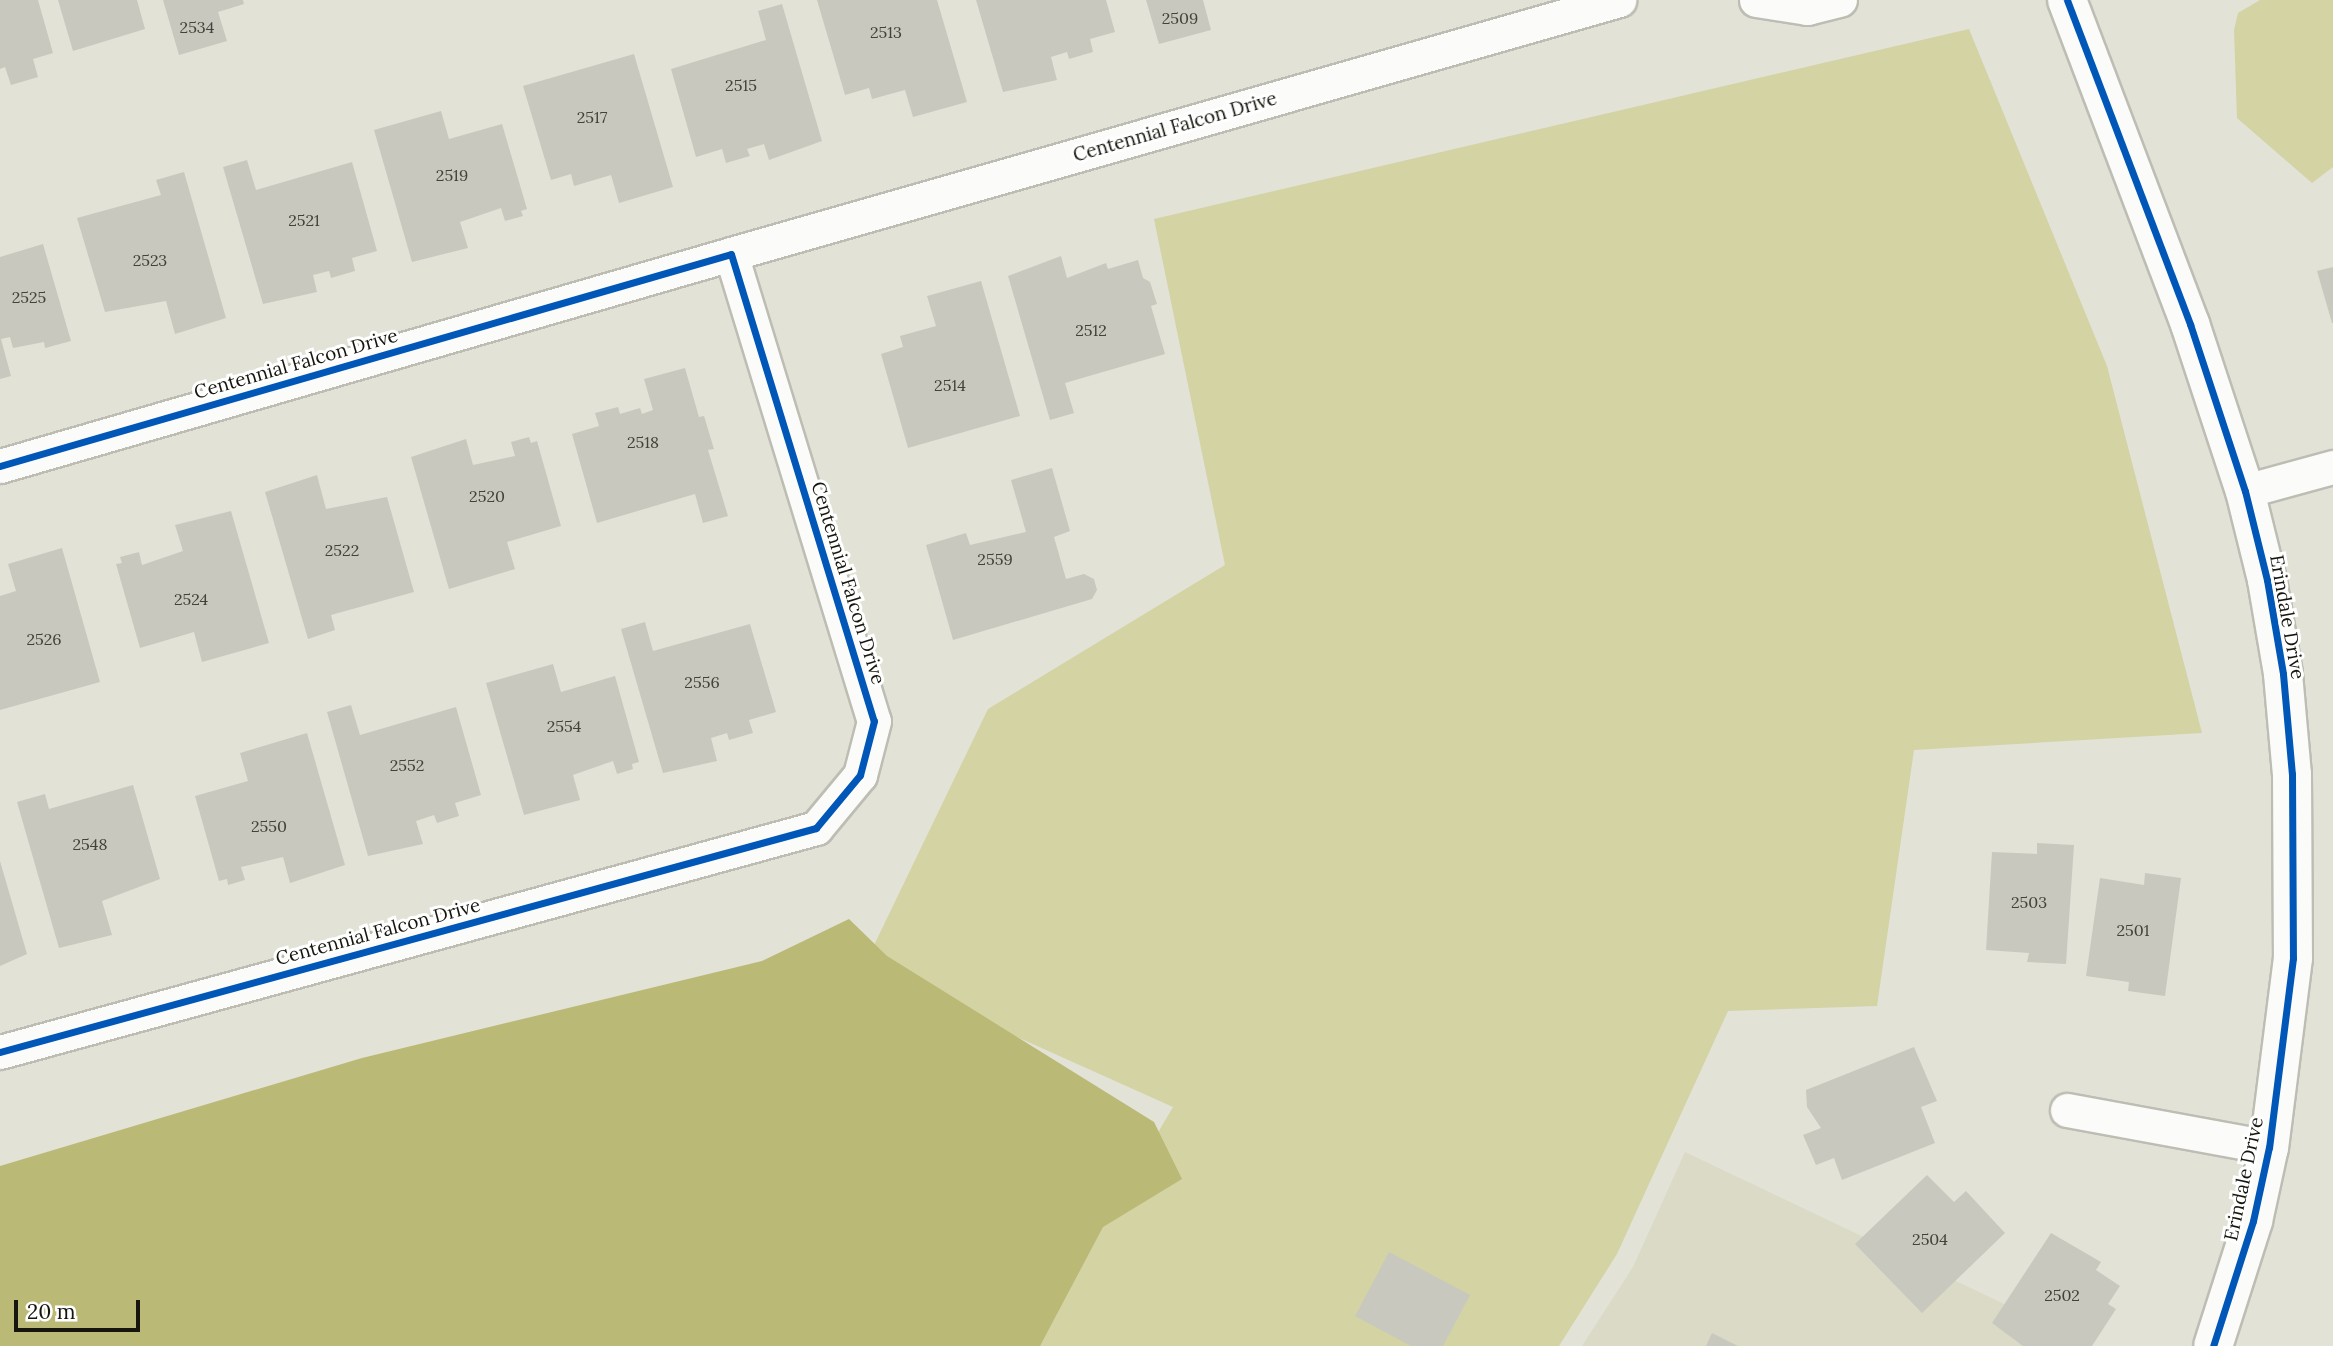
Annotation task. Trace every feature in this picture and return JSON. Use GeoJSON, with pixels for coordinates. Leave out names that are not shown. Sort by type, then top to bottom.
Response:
{"type":"FeatureCollection","features":[{"type":"Feature","properties":{"kind":"street","name":"Centennial Falcon Drive"},"geometry":{"type":"LineString","coordinates":[[0,466],[1619,0]]}},
{"type":"Feature","properties":{"kind":"street"},"geometry":{"type":"LineString","coordinates":[[1756,0],[1798,8],[1840,0]]}},
{"type":"Feature","properties":{"kind":"street","name":"Erindale Drive"},"geometry":{"type":"LineString","coordinates":[[2067,0],[2190,324],[2245,491],[2270,593],[2292,774],[2294,958],[2269,1147],[2253,1221],[2213,1346]]}},
{"type":"Feature","properties":{"kind":"street","name":"Centennial Falcon Drive"},"geometry":{"type":"LineString","coordinates":[[0,1052],[816,828],[860,775],[874,721],[731,254]]}},
{"type":"Feature","properties":{"kind":"street"},"geometry":{"type":"LineString","coordinates":[[2245,491],[2333,467]]}},
{"type":"Feature","properties":{"kind":"street"},"geometry":{"type":"LineString","coordinates":[[2067,1110],[2269,1147]]}},
{"type":"Feature","properties":{"kind":"shaded area"},"geometry":{"type":"Polygon","coordinates":[[[849,919],[887,956],[1154,1122],[1182,1179],[1103,1227],[1040,1346],[0,1346],[0,1166],[362,1058],[762,961],[849,919]]]}},
{"type":"Feature","properties":{"kind":"shaded area"},"geometry":{"type":"Polygon","coordinates":[[[1685,1152],[2040,1321],[2073,1346],[1582,1346],[1633,1267],[1685,1152]]]}},
{"type":"Feature","properties":{"kind":"green space"},"geometry":{"type":"Polygon","coordinates":[[[2260,0],[2333,0],[2333,167],[2312,183],[2237,118],[2234,30],[2238,13],[2260,0]]]}},
{"type":"Feature","properties":{"kind":"green space"},"geometry":{"type":"Polygon","coordinates":[[[1969,29],[2107,366],[2202,733],[1914,750],[1877,1006],[1728,1011],[1617,1254],[1559,1346],[1032,1346],[1173,1107],[863,968],[988,709],[1225,565],[1154,219],[1969,29]]]}},
{"type":"Feature","properties":{"kind":"building"},"geometry":{"type":"Polygon","coordinates":[[[0,0],[38,0],[53,53],[33,59],[38,77],[11,85],[5,67],[0,69],[0,0]]]}},
{"type":"Feature","properties":{"kind":"building"},"geometry":{"type":"Polygon","coordinates":[[[58,0],[137,0],[145,29],[73,51],[58,0]]]}},
{"type":"Feature","properties":{"kind":"building"},"geometry":{"type":"Polygon","coordinates":[[[163,0],[243,0],[244,4],[218,12],[227,41],[179,55],[163,0]]]}},
{"type":"Feature","properties":{"kind":"building"},"geometry":{"type":"Polygon","coordinates":[[[817,0],[937,0],[967,102],[913,117],[905,90],[872,99],[869,88],[845,95],[817,0]]]}},
{"type":"Feature","properties":{"kind":"building"},"geometry":{"type":"Polygon","coordinates":[[[976,0],[1106,0],[1115,32],[1090,39],[1093,52],[1069,59],[1067,52],[1051,57],[1057,80],[1003,92],[976,0]]]}},
{"type":"Feature","properties":{"kind":"building"},"geometry":{"type":"Polygon","coordinates":[[[1146,0],[1203,0],[1211,30],[1159,44],[1146,0]]]}},
{"type":"Feature","properties":{"kind":"building"},"geometry":{"type":"Polygon","coordinates":[[[782,4],[822,141],[769,160],[764,144],[747,149],[750,156],[726,163],[722,149],[696,157],[671,69],[766,40],[758,11],[782,4]]]}},
{"type":"Feature","properties":{"kind":"building"},"geometry":{"type":"Polygon","coordinates":[[[634,54],[673,187],[619,203],[611,175],[574,186],[571,174],[551,180],[523,86],[634,54]]]}},
{"type":"Feature","properties":{"kind":"building"},"geometry":{"type":"Polygon","coordinates":[[[441,111],[449,139],[502,124],[527,209],[521,211],[523,216],[505,221],[501,208],[460,222],[468,248],[412,262],[374,130],[441,111]]]}},
{"type":"Feature","properties":{"kind":"building"},"geometry":{"type":"Polygon","coordinates":[[[247,160],[256,190],[352,162],[377,251],[352,258],[355,271],[331,278],[329,271],[313,275],[317,292],[263,304],[223,167],[247,160]]]}},
{"type":"Feature","properties":{"kind":"building"},"geometry":{"type":"Polygon","coordinates":[[[184,172],[226,318],[175,334],[166,301],[105,312],[77,218],[161,195],[156,180],[184,172]]]}},
{"type":"Feature","properties":{"kind":"building"},"geometry":{"type":"Polygon","coordinates":[[[43,244],[71,341],[45,348],[44,342],[13,348],[10,337],[1,339],[11,376],[0,379],[0,257],[43,244]]]}},
{"type":"Feature","properties":{"kind":"building"},"geometry":{"type":"Polygon","coordinates":[[[1061,256],[1067,278],[1106,263],[1108,269],[1138,260],[1143,278],[1150,282],[1157,304],[1151,306],[1165,354],[1065,383],[1074,413],[1050,420],[1008,276],[1061,256]]]}},
{"type":"Feature","properties":{"kind":"building"},"geometry":{"type":"Polygon","coordinates":[[[2333,267],[2333,323],[2332,323],[2317,271],[2333,267]]]}},
{"type":"Feature","properties":{"kind":"building"},"geometry":{"type":"Polygon","coordinates":[[[981,281],[1020,416],[908,448],[881,354],[903,347],[900,336],[936,326],[927,296],[981,281]]]}},
{"type":"Feature","properties":{"kind":"building"},"geometry":{"type":"Polygon","coordinates":[[[685,368],[699,417],[704,416],[714,449],[708,450],[728,516],[703,523],[695,494],[597,523],[572,434],[599,426],[595,413],[618,407],[620,414],[640,408],[642,414],[653,410],[644,379],[685,368]]]}},
{"type":"Feature","properties":{"kind":"building"},"geometry":{"type":"Polygon","coordinates":[[[529,437],[531,443],[537,441],[561,526],[507,542],[515,569],[449,589],[411,457],[466,439],[473,465],[515,456],[511,442],[529,437]]]}},
{"type":"Feature","properties":{"kind":"building"},"geometry":{"type":"Polygon","coordinates":[[[1052,468],[1070,531],[1054,537],[1066,579],[1084,574],[1094,579],[1097,590],[1092,599],[953,640],[926,545],[966,533],[970,545],[1026,532],[1011,480],[1052,468]]]}},
{"type":"Feature","properties":{"kind":"building"},"geometry":{"type":"Polygon","coordinates":[[[317,475],[326,509],[387,497],[414,592],[331,615],[335,630],[308,639],[265,492],[317,475]]]}},
{"type":"Feature","properties":{"kind":"building"},"geometry":{"type":"Polygon","coordinates":[[[231,511],[269,643],[202,662],[194,632],[140,648],[116,564],[122,563],[120,557],[139,552],[142,565],[183,551],[175,525],[231,511]]]}},
{"type":"Feature","properties":{"kind":"building"},"geometry":{"type":"Polygon","coordinates":[[[62,548],[100,682],[0,710],[0,596],[16,591],[8,564],[62,548]]]}},
{"type":"Feature","properties":{"kind":"building"},"geometry":{"type":"Polygon","coordinates":[[[645,622],[653,651],[750,624],[776,712],[749,720],[753,733],[729,740],[727,733],[711,738],[717,761],[663,773],[621,629],[645,622]]]}},
{"type":"Feature","properties":{"kind":"building"},"geometry":{"type":"Polygon","coordinates":[[[553,664],[561,692],[615,676],[639,762],[632,764],[633,769],[617,774],[613,761],[573,775],[580,800],[524,815],[486,683],[553,664]]]}},
{"type":"Feature","properties":{"kind":"building"},"geometry":{"type":"Polygon","coordinates":[[[351,705],[360,735],[456,707],[481,795],[455,803],[459,816],[437,823],[434,815],[416,821],[423,844],[368,856],[327,712],[351,705]]]}},
{"type":"Feature","properties":{"kind":"building"},"geometry":{"type":"Polygon","coordinates":[[[307,733],[345,865],[290,883],[283,857],[241,867],[245,880],[228,885],[227,879],[219,881],[195,796],[248,781],[240,753],[307,733]]]}},
{"type":"Feature","properties":{"kind":"building"},"geometry":{"type":"Polygon","coordinates":[[[133,785],[160,879],[102,901],[112,935],[59,948],[17,802],[45,794],[49,809],[133,785]]]}},
{"type":"Feature","properties":{"kind":"building"},"geometry":{"type":"Polygon","coordinates":[[[2037,843],[2074,845],[2066,964],[2027,962],[2029,953],[1986,950],[1992,852],[2037,854],[2037,843]]]}},
{"type":"Feature","properties":{"kind":"building"},"geometry":{"type":"Polygon","coordinates":[[[0,861],[27,954],[0,966],[0,861]]]}},
{"type":"Feature","properties":{"kind":"building"},"geometry":{"type":"Polygon","coordinates":[[[2145,873],[2181,878],[2165,996],[2128,991],[2129,982],[2086,976],[2100,878],[2144,885],[2145,873]]]}},
{"type":"Feature","properties":{"kind":"building"},"geometry":{"type":"Polygon","coordinates":[[[1914,1047],[1937,1101],[1921,1107],[1935,1143],[1842,1180],[1834,1158],[1816,1165],[1803,1135],[1821,1128],[1807,1107],[1806,1090],[1914,1047]]]}},
{"type":"Feature","properties":{"kind":"building"},"geometry":{"type":"Polygon","coordinates":[[[1927,1175],[1954,1202],[1966,1191],[2005,1233],[1922,1313],[1855,1244],[1927,1175]]]}},
{"type":"Feature","properties":{"kind":"building"},"geometry":{"type":"Polygon","coordinates":[[[2051,1233],[2101,1262],[2096,1270],[2120,1286],[2108,1304],[2116,1309],[2092,1346],[2023,1346],[1992,1323],[2051,1233]]]}},
{"type":"Feature","properties":{"kind":"building"},"geometry":{"type":"Polygon","coordinates":[[[1389,1252],[1470,1295],[1443,1346],[1411,1346],[1355,1316],[1389,1252]]]}},
{"type":"Feature","properties":{"kind":"building"},"geometry":{"type":"Polygon","coordinates":[[[1712,1333],[1738,1346],[1706,1346],[1712,1333]]]}},
{"type":"Feature","properties":{"kind":"cycle path"},"geometry":{"type":"LineString","coordinates":[[2067,0],[2190,324],[2245,491],[2267,580],[2283,674],[2292,774],[2293,958],[2269,1147],[2253,1221],[2213,1346]]}},
{"type":"Feature","properties":{"kind":"cycle path"},"geometry":{"type":"LineString","coordinates":[[0,466],[731,254],[874,721],[860,775],[816,828],[0,1052]]}}]}
